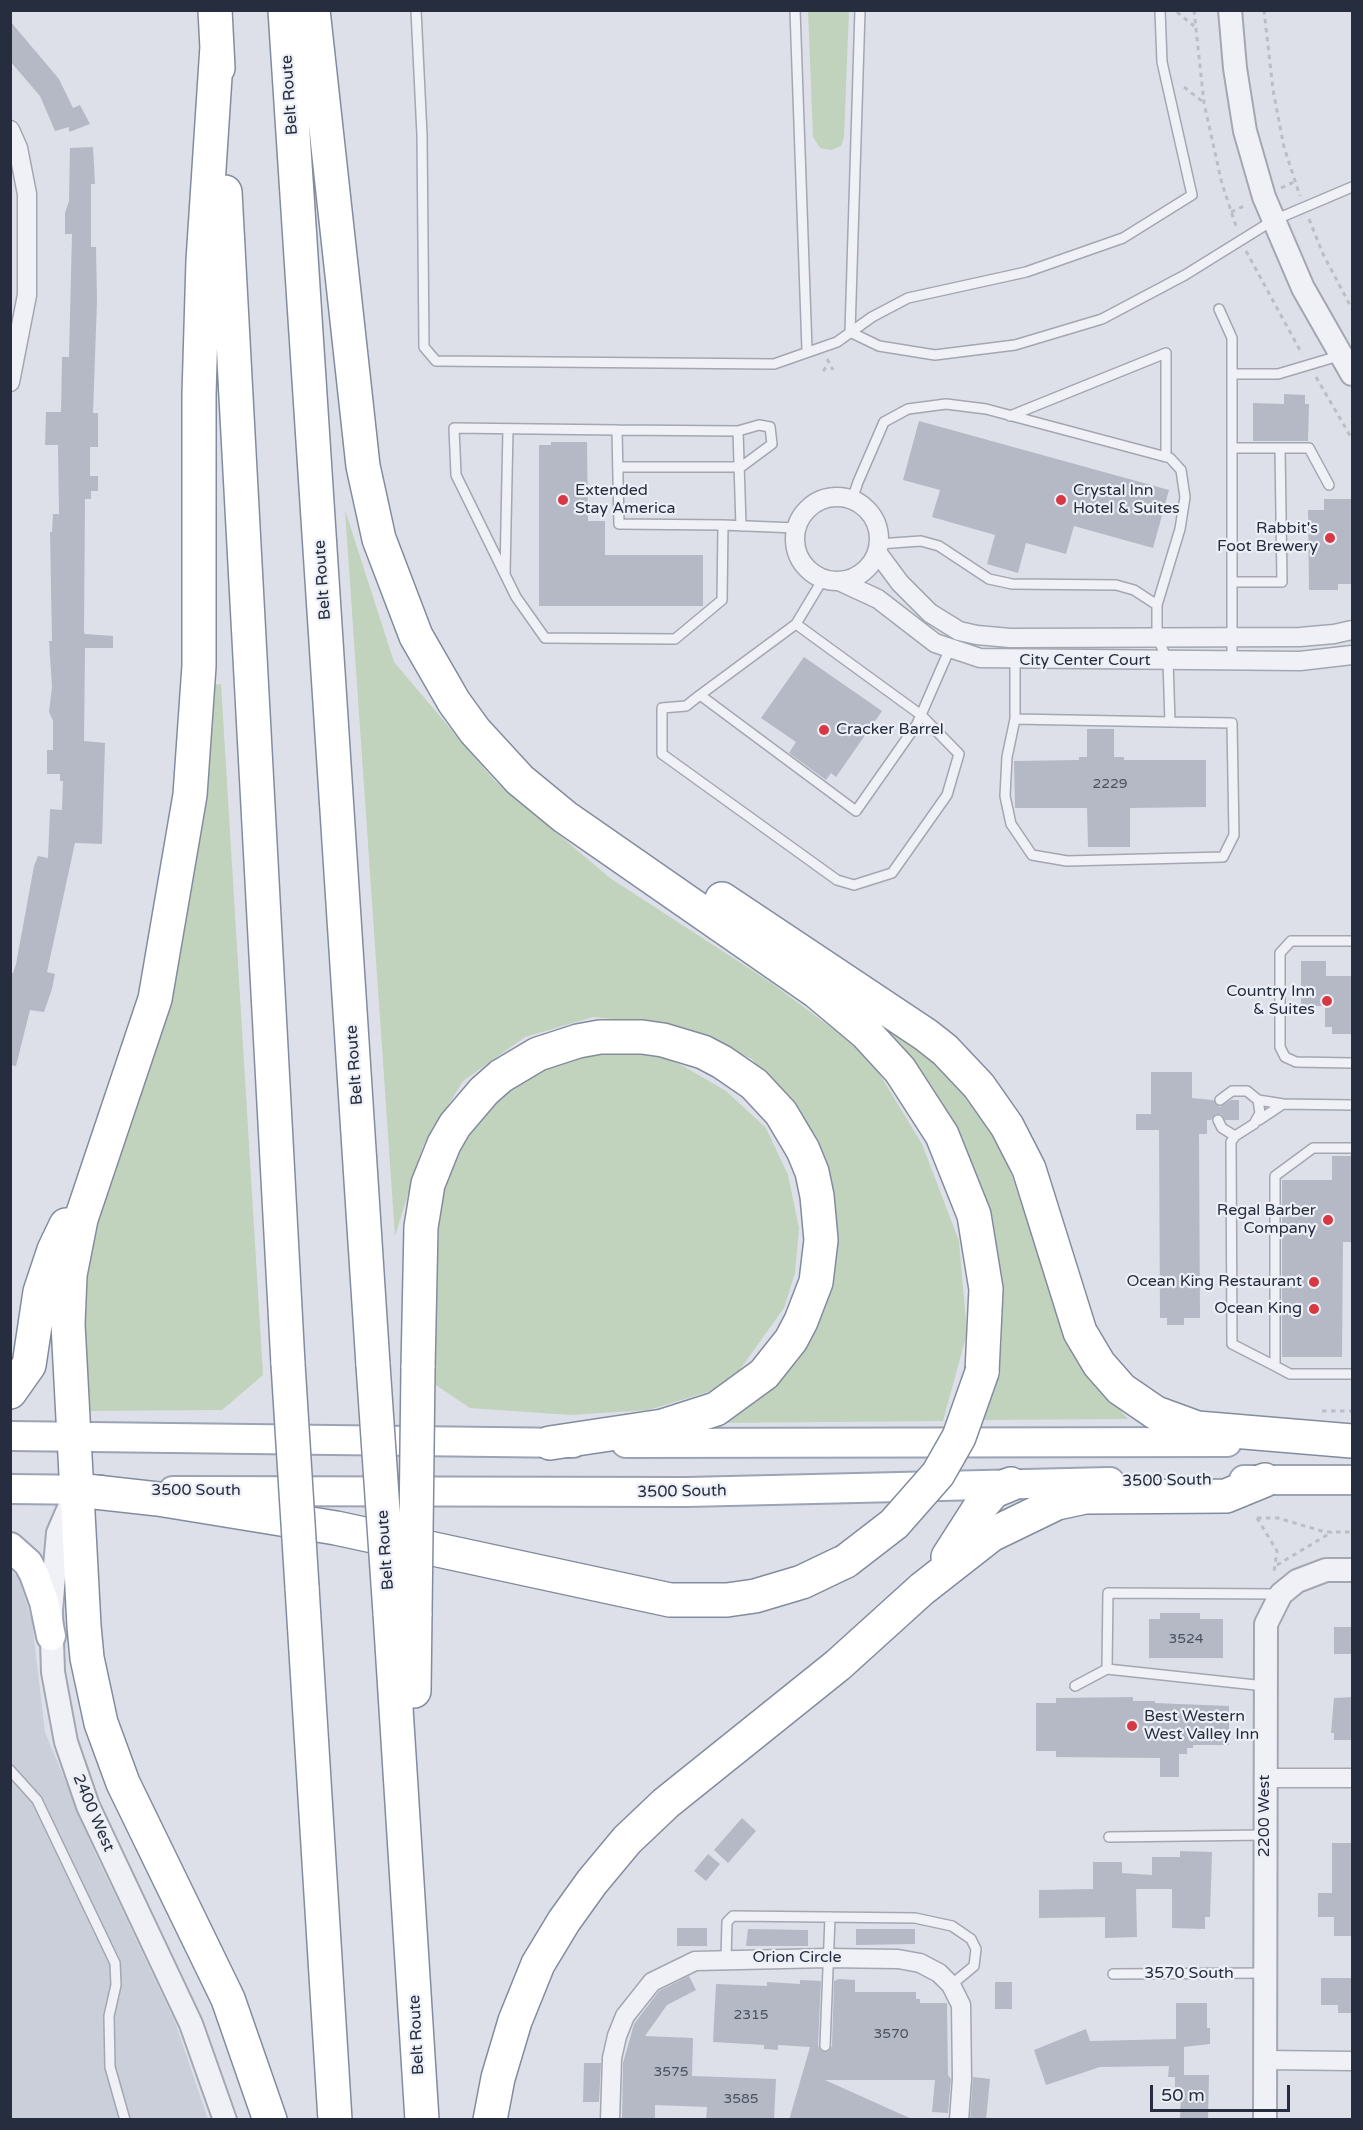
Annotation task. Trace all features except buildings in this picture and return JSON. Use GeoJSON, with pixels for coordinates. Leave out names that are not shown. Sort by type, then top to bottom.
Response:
{"type":"FeatureCollection","features":[{"type":"Feature","properties":{"kind":"highway"},"geometry":{"type":"LineString","coordinates":[[215,10],[288,1364],[335,2120]]}},
{"type":"Feature","properties":{"kind":"highway","name":"Belt Route"},"geometry":{"type":"LineString","coordinates":[[285,10],[373,1365],[403,1613],[404,1810],[422,2120]]}},
{"type":"Feature","properties":{"kind":"highway"},"geometry":{"type":"LineString","coordinates":[[77,1490],[158,1499],[336,1528],[670,1600],[727,1600],[755,1596],[802,1582],[846,1562],[894,1524],[938,1474],[960,1437],[982,1372],[986,1289],[979,1237],[955,1164],[942,1135],[916,1091],[866,1033],[818,992],[565,817],[520,780],[475,731],[435,671],[408,617],[373,516],[363,466],[312,10]]}},
{"type":"Feature","properties":{"kind":"highway"},"geometry":{"type":"LineString","coordinates":[[217,46],[202,283],[199,666],[189,795],[155,999],[126,1091],[91,1189],[74,1250],[68,1299],[84,1626],[87,1658],[101,1723],[123,1783],[228,1999],[270,2120]]}},
{"type":"Feature","properties":{"kind":"highway"},"geometry":{"type":"LineString","coordinates":[[388,561],[416,618],[453,677],[499,735],[533,769],[575,802],[906,1020],[945,1050],[980,1086],[1007,1126],[1029,1169],[1080,1332],[1099,1364],[1121,1389],[1156,1413],[1197,1428],[1353,1441]]}},
{"type":"Feature","properties":{"kind":"highway"},"geometry":{"type":"LineString","coordinates":[[403,1613],[417,1368],[421,1227],[428,1184],[450,1134],[484,1091],[501,1076],[538,1054],[600,1037],[642,1037],[663,1040],[693,1049],[722,1062],[754,1084],[781,1113],[803,1150],[818,1196],[821,1240],[816,1282],[801,1322],[791,1340],[764,1374],[749,1388],[716,1409],[663,1426],[550,1443]]}},
{"type":"Feature","properties":{"kind":"highway"},"geometry":{"type":"LineString","coordinates":[[10,1392],[29,1365],[40,1292],[54,1251],[76,1208],[91,1189]]}},
{"type":"Feature","properties":{"kind":"highway"},"geometry":{"type":"LineString","coordinates":[[490,2120],[498,2078],[511,2032],[530,1983],[564,1921],[592,1882],[627,1840],[666,1803],[838,1665],[922,1589],[991,1535],[1057,1503],[1085,1497],[1226,1496],[1264,1480]]}},
{"type":"Feature","properties":{"kind":"highway"},"geometry":{"type":"LineString","coordinates":[[922,1589],[956,1548],[980,1507],[994,1491],[1011,1484]]}},
{"type":"Feature","properties":{"kind":"main road"},"geometry":{"type":"LineString","coordinates":[[10,1436],[550,1443],[1353,1441]]}},
{"type":"Feature","properties":{"kind":"main road","name":"3500 South"},"geometry":{"type":"LineString","coordinates":[[10,1490],[597,1492],[1353,1480]]}},
{"type":"Feature","properties":{"kind":"main road"},"geometry":{"type":"LineString","coordinates":[[10,1547],[28,1563],[34,1574],[44,1602],[51,1636]]}},
{"type":"Feature","properties":{"kind":"street"},"geometry":{"type":"LineString","coordinates":[[1230,10],[1235,68],[1245,130],[1272,221],[1303,288],[1347,365]]}},
{"type":"Feature","properties":{"kind":"street"},"geometry":{"type":"LineString","coordinates":[[10,130],[23,171],[27,194],[18,232],[26,304],[10,382]]}},
{"type":"Feature","properties":{"kind":"street"},"geometry":{"type":"LineString","coordinates":[[796,528],[801,517],[818,502],[829,498],[852,500]]}},
{"type":"Feature","properties":{"kind":"street","name":"City Center Court"},"geometry":{"type":"LineString","coordinates":[[852,500],[872,516],[877,527],[877,548],[900,583],[930,613],[959,631],[1010,638],[1232,637],[1300,649],[1353,655]]}},
{"type":"Feature","properties":{"kind":"street","name":"City Center Court"},"geometry":{"type":"LineString","coordinates":[[796,528],[796,547],[803,564],[831,580],[879,600],[935,643],[949,650],[980,658],[1232,661],[1300,649],[1334,634],[1353,630]]}},
{"type":"Feature","properties":{"kind":"street"},"geometry":{"type":"LineString","coordinates":[[831,580],[861,573],[877,548]]}},
{"type":"Feature","properties":{"kind":"street","name":"2400 West"},"geometry":{"type":"LineString","coordinates":[[77,1490],[58,1533],[52,1584],[51,1636],[58,1707],[76,1776],[191,2024],[225,2120]]}},
{"type":"Feature","properties":{"kind":"street","name":"2200 West"},"geometry":{"type":"LineString","coordinates":[[1265,2120],[1264,1686],[1266,1624],[1277,1584],[1297,1581],[1316,1573],[1353,1570]]}},
{"type":"Feature","properties":{"kind":"street"},"geometry":{"type":"LineString","coordinates":[[1264,1778],[1353,1778]]}},
{"type":"Feature","properties":{"kind":"street","name":"Orion Circle"},"geometry":{"type":"LineString","coordinates":[[610,2120],[612,2058],[625,2016],[652,1982],[695,1961],[898,1959],[920,1963],[939,1973],[951,1985]]}},
{"type":"Feature","properties":{"kind":"street"},"geometry":{"type":"LineString","coordinates":[[951,1985],[961,2005],[962,2079],[959,2120]]}},
{"type":"Feature","properties":{"kind":"street"},"geometry":{"type":"LineString","coordinates":[[1265,2060],[1353,2061]]}},
{"type":"Feature","properties":{"kind":"lane"},"geometry":{"type":"LineString","coordinates":[[416,10],[422,135],[424,347],[436,361],[774,364],[837,342],[872,316],[908,298],[1026,272],[1123,238],[1192,195],[1162,62],[1160,10]]}},
{"type":"Feature","properties":{"kind":"lane"},"geometry":{"type":"LineString","coordinates":[[795,10],[807,351]]}},
{"type":"Feature","properties":{"kind":"lane"},"geometry":{"type":"LineString","coordinates":[[850,332],[860,10]]}},
{"type":"Feature","properties":{"kind":"lane"},"geometry":{"type":"LineString","coordinates":[[850,332],[879,346],[935,355],[1015,345],[1102,319],[1185,275],[1272,221],[1353,187]]}},
{"type":"Feature","properties":{"kind":"lane"},"geometry":{"type":"LineString","coordinates":[[1219,309],[1232,338],[1232,661]]}},
{"type":"Feature","properties":{"kind":"lane"},"geometry":{"type":"LineString","coordinates":[[1010,416],[1166,353],[1166,457]]}},
{"type":"Feature","properties":{"kind":"lane"},"geometry":{"type":"LineString","coordinates":[[1232,374],[1278,374],[1309,367],[1347,365]]}},
{"type":"Feature","properties":{"kind":"lane"},"geometry":{"type":"LineString","coordinates":[[852,500],[884,422],[908,409],[946,404],[1010,416],[1166,457],[1181,470],[1185,497],[1180,528],[1157,605],[1157,638],[1168,661],[1170,722]]}},
{"type":"Feature","properties":{"kind":"lane"},"geometry":{"type":"LineString","coordinates":[[618,467],[741,467],[767,450],[772,444],[772,434],[770,427],[759,425],[738,431],[454,428],[456,476],[516,597],[545,638],[675,639],[722,600],[723,525]]}},
{"type":"Feature","properties":{"kind":"lane"},"geometry":{"type":"LineString","coordinates":[[505,576],[508,429]]}},
{"type":"Feature","properties":{"kind":"lane"},"geometry":{"type":"LineString","coordinates":[[617,430],[619,524],[796,528]]}},
{"type":"Feature","properties":{"kind":"lane"},"geometry":{"type":"LineString","coordinates":[[738,431],[741,467],[741,526]]}},
{"type":"Feature","properties":{"kind":"lane"},"geometry":{"type":"LineString","coordinates":[[1232,448],[1309,448],[1329,485]]}},
{"type":"Feature","properties":{"kind":"lane"},"geometry":{"type":"LineString","coordinates":[[1232,582],[1282,582],[1280,448]]}},
{"type":"Feature","properties":{"kind":"lane"},"geometry":{"type":"LineString","coordinates":[[877,548],[921,542],[939,546],[989,579],[1012,584],[1116,585],[1134,590],[1157,605]]}},
{"type":"Feature","properties":{"kind":"lane"},"geometry":{"type":"LineString","coordinates":[[796,624],[921,715],[959,754],[947,795],[892,873],[854,885],[837,880],[662,754],[662,708],[686,706],[796,624],[831,580]]}},
{"type":"Feature","properties":{"kind":"lane"},"geometry":{"type":"LineString","coordinates":[[700,695],[856,812],[921,715],[959,631]]}},
{"type":"Feature","properties":{"kind":"lane"},"geometry":{"type":"LineString","coordinates":[[1015,660],[1015,718],[1007,758],[1005,796],[1011,824],[1032,855],[1067,861],[1223,857],[1234,835],[1232,723],[1015,718]]}},
{"type":"Feature","properties":{"kind":"lane"},"geometry":{"type":"LineString","coordinates":[[1353,941],[1291,941],[1281,953],[1281,1047],[1286,1057],[1296,1062],[1353,1063]]}},
{"type":"Feature","properties":{"kind":"lane"},"geometry":{"type":"LineString","coordinates":[[1220,1100],[1232,1091],[1240,1090],[1254,1095],[1258,1100],[1259,1120]]}},
{"type":"Feature","properties":{"kind":"lane"},"geometry":{"type":"LineString","coordinates":[[1258,1100],[1283,1104],[1353,1105]]}},
{"type":"Feature","properties":{"kind":"lane"},"geometry":{"type":"LineString","coordinates":[[1283,1104],[1235,1136],[1231,1142],[1232,1344],[1290,1374],[1353,1374]]}},
{"type":"Feature","properties":{"kind":"lane"},"geometry":{"type":"LineString","coordinates":[[1218,1120],[1222,1128],[1235,1136]]}},
{"type":"Feature","properties":{"kind":"lane"},"geometry":{"type":"LineString","coordinates":[[1275,1366],[1275,1176],[1313,1148],[1353,1148]]}},
{"type":"Feature","properties":{"kind":"lane"},"geometry":{"type":"LineString","coordinates":[[1107,1669],[1108,1593],[1277,1584]]}},
{"type":"Feature","properties":{"kind":"lane"},"geometry":{"type":"LineString","coordinates":[[1075,1686],[1107,1669],[1264,1686]]}},
{"type":"Feature","properties":{"kind":"lane"},"geometry":{"type":"LineString","coordinates":[[10,1770],[37,1800],[115,1963],[117,1985],[110,2016],[110,2067],[125,2120]]}},
{"type":"Feature","properties":{"kind":"lane"},"geometry":{"type":"LineString","coordinates":[[1109,1837],[1265,1834]]}},
{"type":"Feature","properties":{"kind":"lane"},"geometry":{"type":"LineString","coordinates":[[726,1959],[727,1922],[733,1916],[915,1918],[941,1923],[962,1932],[976,1949],[976,1959],[968,1972],[951,1985]]}},
{"type":"Feature","properties":{"kind":"lane"},"geometry":{"type":"LineString","coordinates":[[825,2046],[830,1917]]}},
{"type":"Feature","properties":{"kind":"lane","name":"3570 South"},"geometry":{"type":"LineString","coordinates":[[1113,1974],[1265,1973]]}},
{"type":"Feature","properties":{"kind":"path"},"geometry":{"type":"LineString","coordinates":[[1194,10],[1204,103],[1233,219]]}},
{"type":"Feature","properties":{"kind":"path"},"geometry":{"type":"LineString","coordinates":[[1264,10],[1272,90],[1284,147],[1297,187]]}},
{"type":"Feature","properties":{"kind":"path"},"geometry":{"type":"LineString","coordinates":[[1177,12],[1194,26]]}},
{"type":"Feature","properties":{"kind":"path"},"geometry":{"type":"LineString","coordinates":[[1184,87],[1204,103]]}},
{"type":"Feature","properties":{"kind":"path"},"geometry":{"type":"LineString","coordinates":[[1289,184],[1295,181]]}},
{"type":"Feature","properties":{"kind":"path"},"geometry":{"type":"LineString","coordinates":[[1231,212],[1241,208]]}},
{"type":"Feature","properties":{"kind":"path"},"geometry":{"type":"LineString","coordinates":[[1313,228],[1353,309]]}},
{"type":"Feature","properties":{"kind":"path"},"geometry":{"type":"LineString","coordinates":[[1249,259],[1309,367],[1353,439]]}},
{"type":"Feature","properties":{"kind":"path"},"geometry":{"type":"LineString","coordinates":[[823,371],[828,365]]}},
{"type":"Feature","properties":{"kind":"path"},"geometry":{"type":"LineString","coordinates":[[1277,1584],[1277,1551],[1257,1518],[1278,1518],[1333,1532],[1353,1532]]}},
{"type":"Feature","properties":{"kind":"path"},"geometry":{"type":"LineString","coordinates":[[1277,1565],[1333,1532]]}},
{"type":"Feature","properties":{"kind":"shaded area"},"geometry":{"type":"Polygon","coordinates":[[[10,1570],[19,1578],[32,1622],[45,1732],[95,1853],[175,2022],[208,2119],[11,2119],[10,1570]]]}},
{"type":"Feature","properties":{"kind":"green space"},"geometry":{"type":"Polygon","coordinates":[[[808,11],[849,11],[844,137],[841,146],[831,150],[820,148],[813,137],[808,11]]]}},
{"type":"Feature","properties":{"kind":"green space"},"geometry":{"type":"Polygon","coordinates":[[[345,510],[394,662],[494,780],[610,878],[770,982],[868,1055],[922,1144],[959,1241],[967,1333],[943,1421],[717,1423],[828,1284],[807,1134],[752,1059],[674,1025],[593,1017],[525,1037],[463,1081],[423,1146],[395,1236],[345,510]]]}},
{"type":"Feature","properties":{"kind":"green space"},"geometry":{"type":"Polygon","coordinates":[[[221,684],[263,1375],[222,1410],[83,1411],[82,1248],[209,685],[221,684]]]}},
{"type":"Feature","properties":{"kind":"green space"},"geometry":{"type":"Polygon","coordinates":[[[829,986],[962,1083],[1006,1159],[1064,1330],[1094,1381],[1128,1419],[984,1420],[1002,1342],[997,1273],[979,1196],[829,986]]]}},
{"type":"Feature","properties":{"kind":"green space"},"geometry":{"type":"Polygon","coordinates":[[[647,1050],[683,1066],[726,1091],[766,1128],[788,1175],[799,1228],[795,1273],[784,1308],[736,1375],[708,1392],[648,1410],[570,1415],[470,1408],[427,1379],[431,1215],[452,1143],[489,1096],[564,1056],[647,1050]]]}},
{"type":"Feature","properties":{"kind":"place","name":"Extended Stay America"},"geometry":{"type":"Point","coordinates":[563,500]}},
{"type":"Feature","properties":{"kind":"place","name":"Crystal Inn Hotel & Suites"},"geometry":{"type":"Point","coordinates":[1061,500]}},
{"type":"Feature","properties":{"kind":"place","name":"Rabbit's Foot Brewery"},"geometry":{"type":"Point","coordinates":[1330,538]}},
{"type":"Feature","properties":{"kind":"place","name":"Cracker Barrel"},"geometry":{"type":"Point","coordinates":[824,730]}},
{"type":"Feature","properties":{"kind":"place","name":"Country Inn & Suites"},"geometry":{"type":"Point","coordinates":[1327,1001]}},
{"type":"Feature","properties":{"kind":"place","name":"Regal Barber Company"},"geometry":{"type":"Point","coordinates":[1328,1220]}},
{"type":"Feature","properties":{"kind":"place","name":"Ocean King Restaurant"},"geometry":{"type":"Point","coordinates":[1314,1282]}},
{"type":"Feature","properties":{"kind":"place","name":"Ocean King"},"geometry":{"type":"Point","coordinates":[1314,1309]}},
{"type":"Feature","properties":{"kind":"place","name":"Best Western West Valley Inn"},"geometry":{"type":"Point","coordinates":[1132,1726]}}]}
